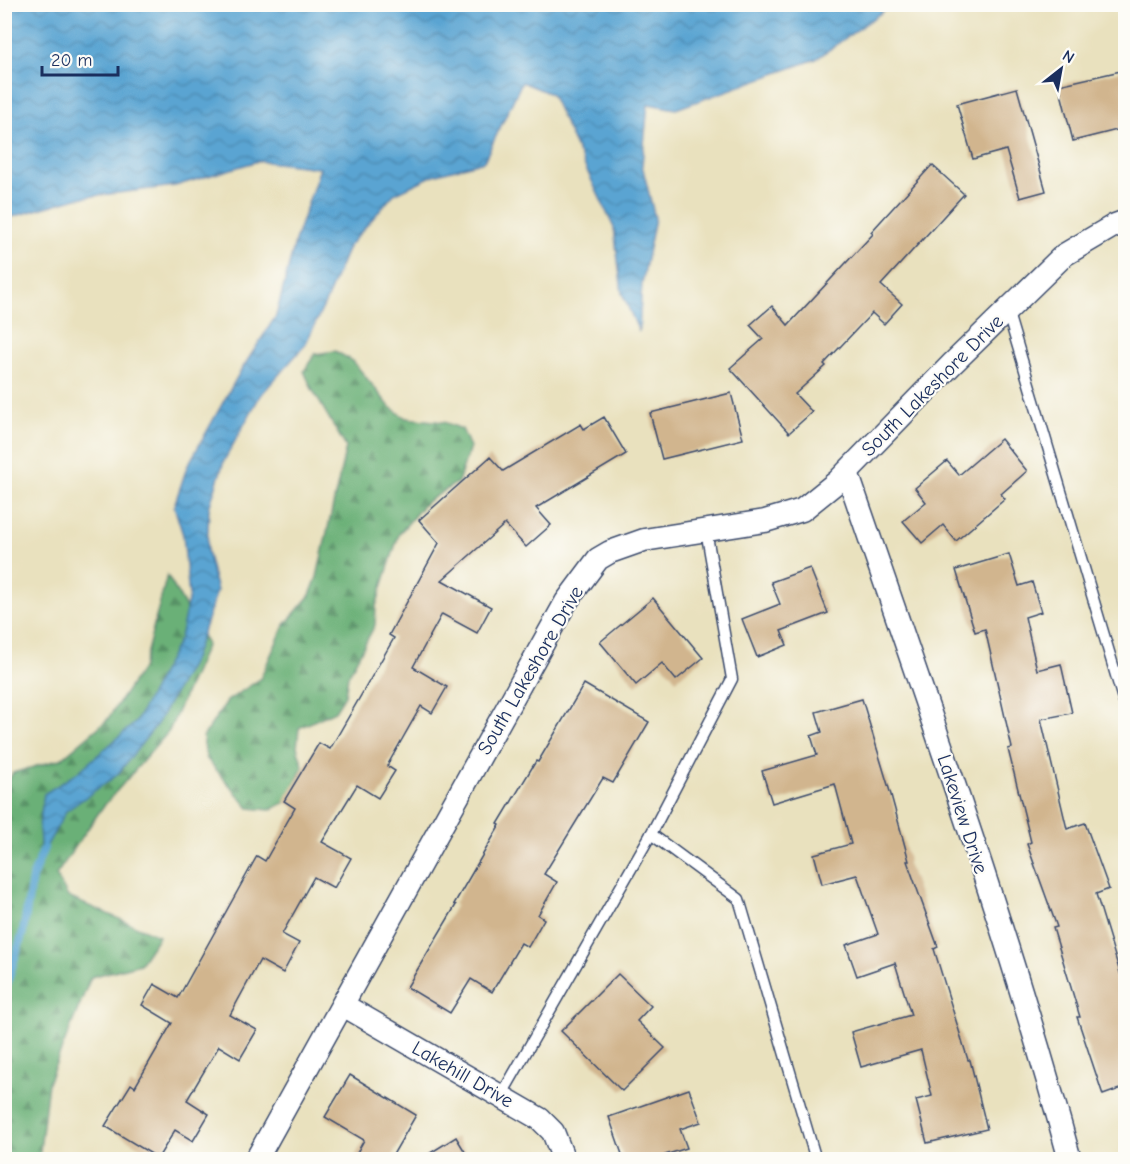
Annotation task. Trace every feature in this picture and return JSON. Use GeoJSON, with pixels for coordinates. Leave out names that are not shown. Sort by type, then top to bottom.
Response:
{"type":"FeatureCollection","features":[{"type":"Feature","properties":{"kind":"street","name":"South Lakeshore Drive"},"geometry":{"type":"LineString","coordinates":[[256,1160],[292,1091],[343,1005],[566,602],[598,559],[610,552],[644,540],[765,521],[801,510],[847,472],[1007,309],[1064,255],[1125,221]]}},
{"type":"Feature","properties":{"kind":"street","name":"Lakeview Drive"},"geometry":{"type":"LineString","coordinates":[[847,472],[967,824],[1049,1081],[1070,1160]]}},
{"type":"Feature","properties":{"kind":"street","name":"Lakehill Drive"},"geometry":{"type":"LineString","coordinates":[[343,1005],[540,1119],[553,1132],[564,1160]]}},
{"type":"Feature","properties":{"kind":"lane"},"geometry":{"type":"LineString","coordinates":[[1007,309],[1125,708]]}},
{"type":"Feature","properties":{"kind":"lane"},"geometry":{"type":"LineString","coordinates":[[501,1096],[651,834],[732,679],[706,530]]}},
{"type":"Feature","properties":{"kind":"lane"},"geometry":{"type":"LineString","coordinates":[[651,834],[739,899],[816,1160]]}},
{"type":"Feature","properties":{"kind":"green space"},"geometry":{"type":"Polygon","coordinates":[[[335,351],[353,361],[390,407],[406,418],[444,422],[462,429],[470,447],[458,482],[425,503],[399,534],[376,606],[375,625],[348,676],[345,695],[335,711],[299,728],[297,747],[303,766],[288,801],[270,810],[249,808],[206,758],[203,737],[227,701],[260,679],[284,626],[310,595],[317,577],[346,447],[304,371],[315,354],[335,351]]]}},
{"type":"Feature","properties":{"kind":"green space"},"geometry":{"type":"Polygon","coordinates":[[[167,575],[207,644],[169,731],[102,808],[56,875],[68,897],[159,936],[140,964],[91,977],[48,1083],[39,1159],[5,1160],[5,785],[13,773],[61,759],[107,720],[143,667],[167,575]]]}},
{"type":"Feature","properties":{"kind":"water"},"geometry":{"type":"Polygon","coordinates":[[[5,4],[907,5],[885,10],[816,59],[676,109],[648,104],[642,165],[655,218],[642,284],[639,332],[622,293],[614,228],[551,94],[522,82],[484,161],[434,175],[394,194],[348,247],[305,345],[260,396],[224,461],[209,508],[207,551],[217,591],[194,658],[157,724],[117,775],[66,811],[41,856],[39,827],[44,794],[77,773],[136,722],[180,638],[189,596],[183,535],[174,506],[187,467],[240,372],[276,316],[296,238],[320,168],[258,161],[175,186],[77,198],[5,219],[5,4]]]}},
{"type":"Feature","properties":{"kind":"building"},"geometry":{"type":"Polygon","coordinates":[[[1125,70],[1125,128],[1073,141],[1059,85],[1125,70]]]}},
{"type":"Feature","properties":{"kind":"building"},"geometry":{"type":"Polygon","coordinates":[[[1017,88],[1046,191],[1020,198],[1006,150],[973,159],[957,104],[1017,88]]]}},
{"type":"Feature","properties":{"kind":"building"},"geometry":{"type":"Polygon","coordinates":[[[932,165],[964,194],[881,285],[902,304],[884,324],[872,313],[824,364],[826,366],[795,394],[812,412],[789,433],[730,368],[763,339],[750,325],[772,306],[788,325],[873,234],[871,232],[932,165]]]}},
{"type":"Feature","properties":{"kind":"building"},"geometry":{"type":"Polygon","coordinates":[[[731,393],[743,439],[662,459],[650,413],[731,393]]]}},
{"type":"Feature","properties":{"kind":"building"},"geometry":{"type":"Polygon","coordinates":[[[604,417],[626,454],[536,508],[551,525],[526,547],[505,524],[442,580],[491,607],[477,633],[442,614],[413,667],[447,687],[432,713],[421,706],[387,766],[395,771],[378,798],[357,785],[322,842],[351,858],[334,888],[314,877],[282,934],[299,943],[283,973],[260,960],[230,1015],[257,1030],[240,1059],[219,1046],[187,1100],[209,1114],[193,1141],[175,1130],[158,1158],[105,1126],[131,1084],[135,1087],[172,1023],[142,1005],[154,984],[178,998],[257,856],[265,861],[295,808],[284,801],[319,743],[330,749],[394,638],[389,635],[439,543],[419,520],[490,457],[503,471],[581,424],[584,429],[604,417]]]}},
{"type":"Feature","properties":{"kind":"building"},"geometry":{"type":"Polygon","coordinates":[[[1001,439],[1027,471],[1001,494],[1005,499],[956,541],[943,525],[922,543],[903,521],[926,502],[915,488],[947,461],[959,475],[1001,439]]]}},
{"type":"Feature","properties":{"kind":"building"},"geometry":{"type":"Polygon","coordinates":[[[1009,554],[1019,586],[1032,582],[1041,612],[1025,617],[1037,670],[1061,664],[1072,713],[1041,719],[1067,829],[1085,823],[1109,889],[1096,894],[1125,989],[1125,1087],[1103,1095],[1077,1017],[1080,1017],[1053,928],[1057,927],[1027,844],[1031,842],[1008,749],[1012,748],[985,629],[975,632],[956,570],[1009,554]]]}},
{"type":"Feature","properties":{"kind":"building"},"geometry":{"type":"Polygon","coordinates":[[[810,568],[828,613],[781,631],[787,645],[757,657],[742,619],[780,604],[771,582],[810,568]]]}},
{"type":"Feature","properties":{"kind":"building"},"geometry":{"type":"Polygon","coordinates":[[[653,598],[703,658],[676,680],[662,663],[636,685],[600,642],[653,598]]]}},
{"type":"Feature","properties":{"kind":"building"},"geometry":{"type":"Polygon","coordinates":[[[584,684],[649,722],[613,783],[603,778],[544,874],[557,882],[538,915],[544,919],[528,947],[521,943],[492,992],[471,979],[450,1013],[407,987],[456,905],[454,904],[500,825],[498,824],[584,684]]]}},
{"type":"Feature","properties":{"kind":"building"},"geometry":{"type":"Polygon","coordinates":[[[862,699],[891,795],[909,861],[907,861],[938,947],[934,949],[968,1060],[970,1060],[987,1129],[927,1143],[916,1100],[932,1096],[921,1050],[861,1067],[851,1032],[911,1015],[895,963],[857,976],[846,945],[878,934],[857,875],[822,884],[814,854],[851,844],[835,784],[772,803],[762,771],[817,755],[811,736],[822,732],[816,712],[862,699]]]}},
{"type":"Feature","properties":{"kind":"building"},"geometry":{"type":"Polygon","coordinates":[[[618,974],[651,1006],[637,1021],[665,1048],[622,1091],[561,1031],[618,974]]]}},
{"type":"Feature","properties":{"kind":"building"},"geometry":{"type":"Polygon","coordinates":[[[350,1075],[416,1115],[390,1160],[353,1160],[364,1140],[325,1117],[350,1075]]]}},
{"type":"Feature","properties":{"kind":"building"},"geometry":{"type":"Polygon","coordinates":[[[689,1089],[701,1122],[680,1129],[687,1148],[665,1155],[667,1160],[624,1160],[609,1117],[689,1089]]]}},
{"type":"Feature","properties":{"kind":"building"},"geometry":{"type":"Polygon","coordinates":[[[456,1137],[470,1160],[419,1160],[456,1137]]]}},
{"type":"Feature","properties":{"kind":"waterway"},"geometry":{"type":"LineString","coordinates":[[4,993],[23,932],[32,878],[44,848]]}}]}
